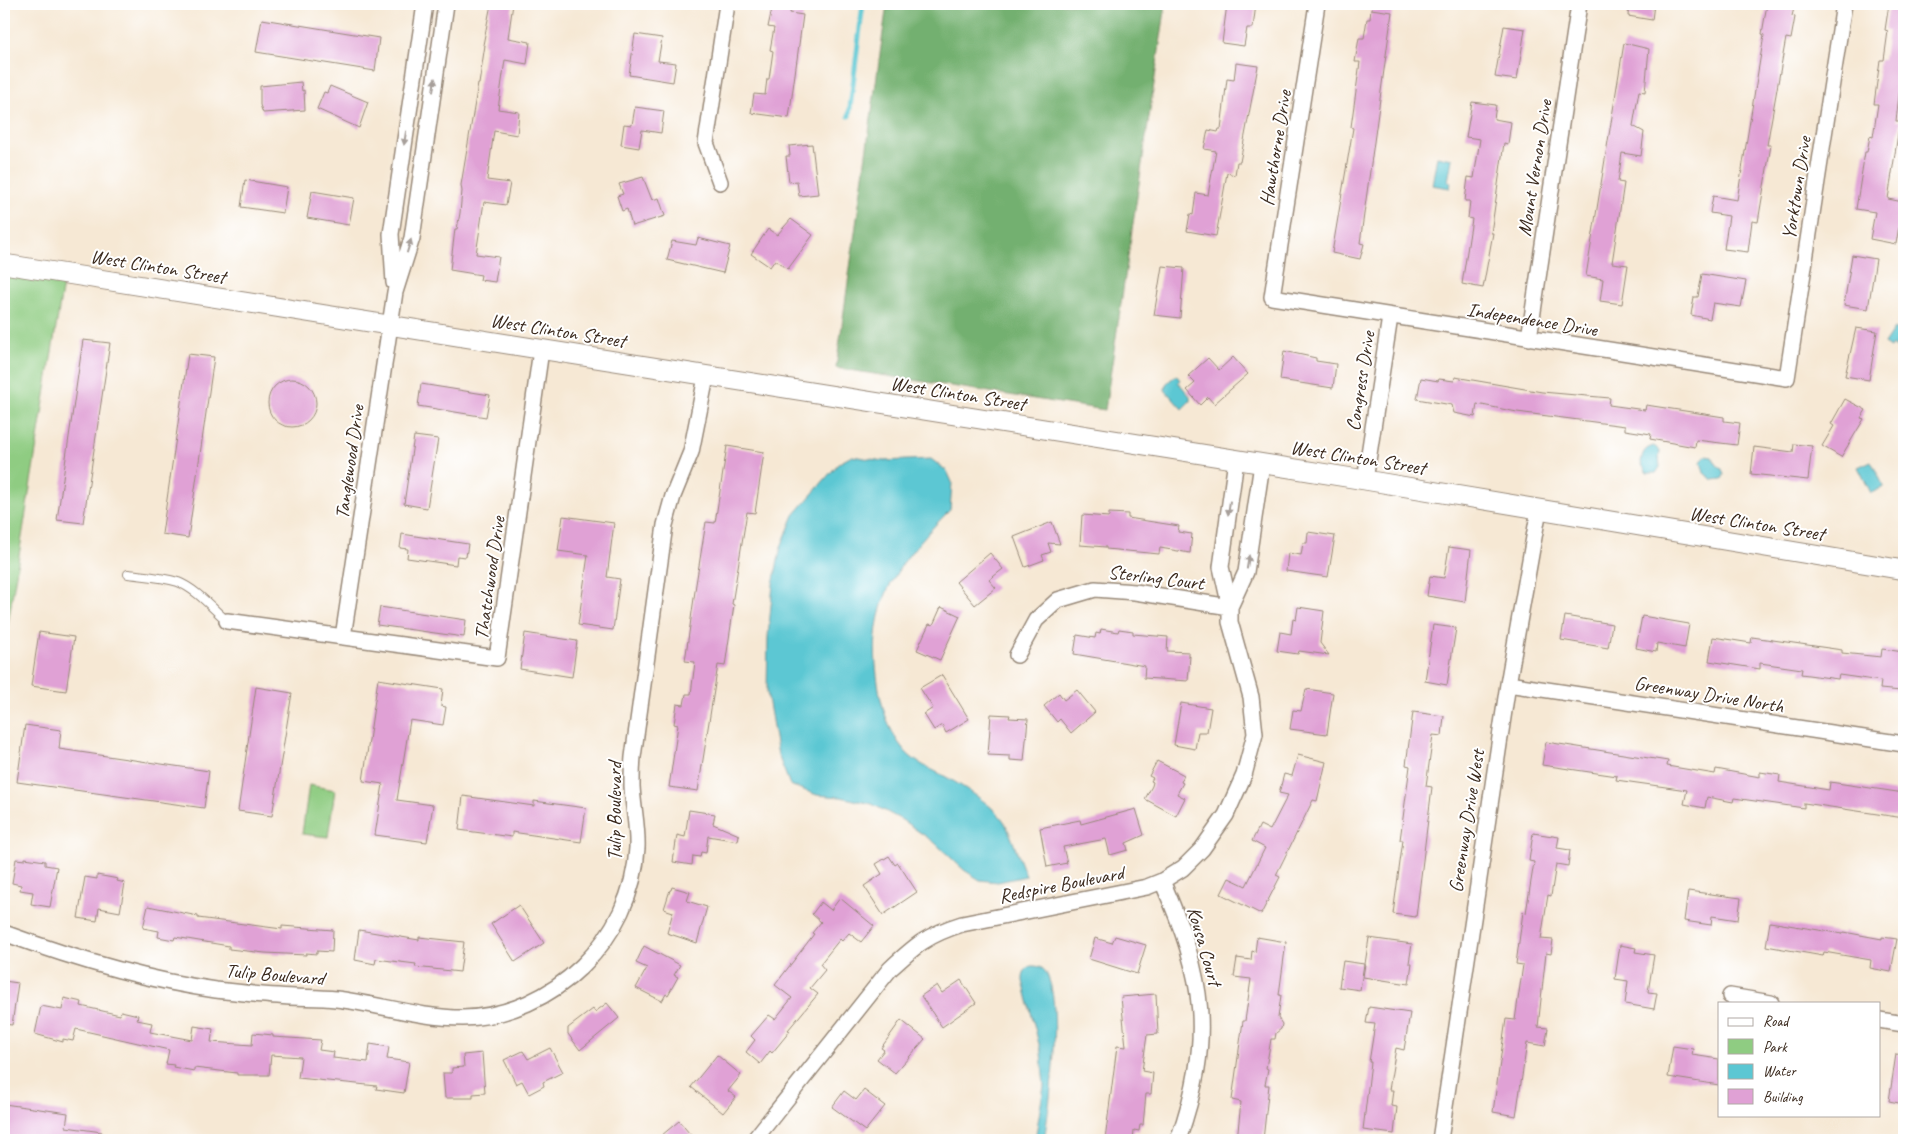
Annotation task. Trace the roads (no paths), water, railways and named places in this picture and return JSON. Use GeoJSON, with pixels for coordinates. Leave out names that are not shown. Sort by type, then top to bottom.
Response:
{"type":"FeatureCollection","features":[{"type":"Feature","properties":{"kind":"street","name":"Tanglewood Drive"},"geometry":{"type":"LineString","coordinates":[[394,292],[391,234],[425,4]]}},
{"type":"Feature","properties":{"kind":"street","name":"Tanglewood Drive"},"geometry":{"type":"LineString","coordinates":[[343,637],[394,292],[412,238],[446,4]]}},
{"type":"Feature","properties":{"kind":"street"},"geometry":{"type":"LineString","coordinates":[[720,182],[706,143],[727,4]]}},
{"type":"Feature","properties":{"kind":"street","name":"Hawthorne Drive"},"geometry":{"type":"LineString","coordinates":[[1272,297],[1317,4]]}},
{"type":"Feature","properties":{"kind":"street","name":"Mount Vernon Drive"},"geometry":{"type":"LineString","coordinates":[[1529,338],[1579,4]]}},
{"type":"Feature","properties":{"kind":"street","name":"Yorktown Drive"},"geometry":{"type":"LineString","coordinates":[[1787,378],[1844,4]]}},
{"type":"Feature","properties":{"kind":"street","name":"West Clinton Street"},"geometry":{"type":"LineString","coordinates":[[4,264],[1365,480],[1904,570]]}},
{"type":"Feature","properties":{"kind":"street","name":"Independence Drive"},"geometry":{"type":"LineString","coordinates":[[1272,297],[1787,378]]}},
{"type":"Feature","properties":{"kind":"street","name":"Congress Drive"},"geometry":{"type":"LineString","coordinates":[[1365,480],[1390,317]]}},
{"type":"Feature","properties":{"kind":"street","name":"Thatchwood Drive"},"geometry":{"type":"LineString","coordinates":[[343,637],[498,658],[541,350]]}},
{"type":"Feature","properties":{"kind":"street","name":"Tulip Boulevard"},"geometry":{"type":"LineString","coordinates":[[4,933],[124,971],[171,981],[214,989],[276,996],[336,999],[437,1017],[465,1018],[490,1015],[530,1002],[564,982],[585,964],[601,946],[616,922],[633,878],[637,848],[632,787],[633,757],[665,525],[673,496],[692,452],[706,376]]}},
{"type":"Feature","properties":{"kind":"street","name":"Redspire Boulevard"},"geometry":{"type":"LineString","coordinates":[[754,1140],[890,969],[916,945],[936,933],[962,924],[1147,887],[1162,881],[1183,868],[1202,849],[1226,815],[1244,775],[1251,755],[1255,734],[1251,697],[1230,622],[1230,607],[1221,567],[1236,460]]}},
{"type":"Feature","properties":{"kind":"street"},"geometry":{"type":"LineString","coordinates":[[1230,607],[1246,572],[1262,464]]}},
{"type":"Feature","properties":{"kind":"street","name":"Greenway Drive West"},"geometry":{"type":"LineString","coordinates":[[1440,1140],[1508,684],[1539,509]]}},
{"type":"Feature","properties":{"kind":"street","name":"Sterling Court"},"geometry":{"type":"LineString","coordinates":[[1017,654],[1036,620],[1058,600],[1095,589],[1135,592],[1230,607]]}},
{"type":"Feature","properties":{"kind":"street"},"geometry":{"type":"LineString","coordinates":[[226,621],[343,637]]}},
{"type":"Feature","properties":{"kind":"street","name":"Greenway Drive North"},"geometry":{"type":"LineString","coordinates":[[1508,684],[1904,744]]}},
{"type":"Feature","properties":{"kind":"street","name":"Kousa Court"},"geometry":{"type":"LineString","coordinates":[[1162,881],[1180,921],[1192,957],[1201,1017],[1201,1037],[1196,1078],[1178,1140]]}},
{"type":"Feature","properties":{"kind":"street"},"geometry":{"type":"LineString","coordinates":[[1730,996],[1765,1002]]}},
{"type":"Feature","properties":{"kind":"street"},"geometry":{"type":"LineString","coordinates":[[1880,1020],[1904,1024]]}},
{"type":"Feature","properties":{"kind":"lane"},"geometry":{"type":"LineString","coordinates":[[128,574],[161,578],[178,583],[190,589],[226,621]]}},
{"type":"Feature","properties":{"kind":"water"},"geometry":{"type":"Polygon","coordinates":[[[1437,156],[1452,159],[1448,181],[1451,182],[1450,188],[1432,185],[1437,156]]]}},
{"type":"Feature","properties":{"kind":"water"},"geometry":{"type":"Polygon","coordinates":[[[1894,329],[1904,336],[1904,353],[1892,345],[1890,348],[1884,344],[1894,329]]]}},
{"type":"Feature","properties":{"kind":"water"},"geometry":{"type":"Polygon","coordinates":[[[1176,375],[1180,380],[1178,382],[1190,396],[1190,401],[1182,409],[1165,390],[1166,384],[1176,375]]]}},
{"type":"Feature","properties":{"kind":"water"},"geometry":{"type":"Polygon","coordinates":[[[1654,446],[1660,451],[1660,467],[1656,473],[1647,473],[1641,463],[1642,457],[1646,450],[1654,446]]]}},
{"type":"Feature","properties":{"kind":"water"},"geometry":{"type":"Polygon","coordinates":[[[852,456],[883,461],[931,459],[947,471],[952,482],[950,510],[900,567],[881,607],[875,655],[879,692],[890,727],[908,755],[979,798],[1001,817],[1011,836],[1026,876],[998,882],[980,880],[964,870],[934,842],[902,820],[872,804],[841,797],[817,795],[790,785],[778,755],[767,692],[768,637],[773,584],[781,547],[794,515],[839,463],[852,456]]]}},
{"type":"Feature","properties":{"kind":"water"},"geometry":{"type":"Polygon","coordinates":[[[1705,456],[1712,457],[1722,469],[1724,475],[1722,479],[1713,480],[1704,473],[1701,462],[1705,456]]]}},
{"type":"Feature","properties":{"kind":"water"},"geometry":{"type":"Polygon","coordinates":[[[1871,461],[1884,487],[1871,493],[1858,467],[1871,461]]]}},
{"type":"Feature","properties":{"kind":"water"},"geometry":{"type":"Polygon","coordinates":[[[1031,966],[1040,967],[1045,971],[1051,985],[1054,1005],[1054,1053],[1044,1140],[1035,1140],[1044,1086],[1041,1052],[1023,981],[1024,972],[1031,966]]]}},
{"type":"Feature","properties":{"kind":"waterway"},"geometry":{"type":"LineString","coordinates":[[849,116],[863,4]]}}]}
